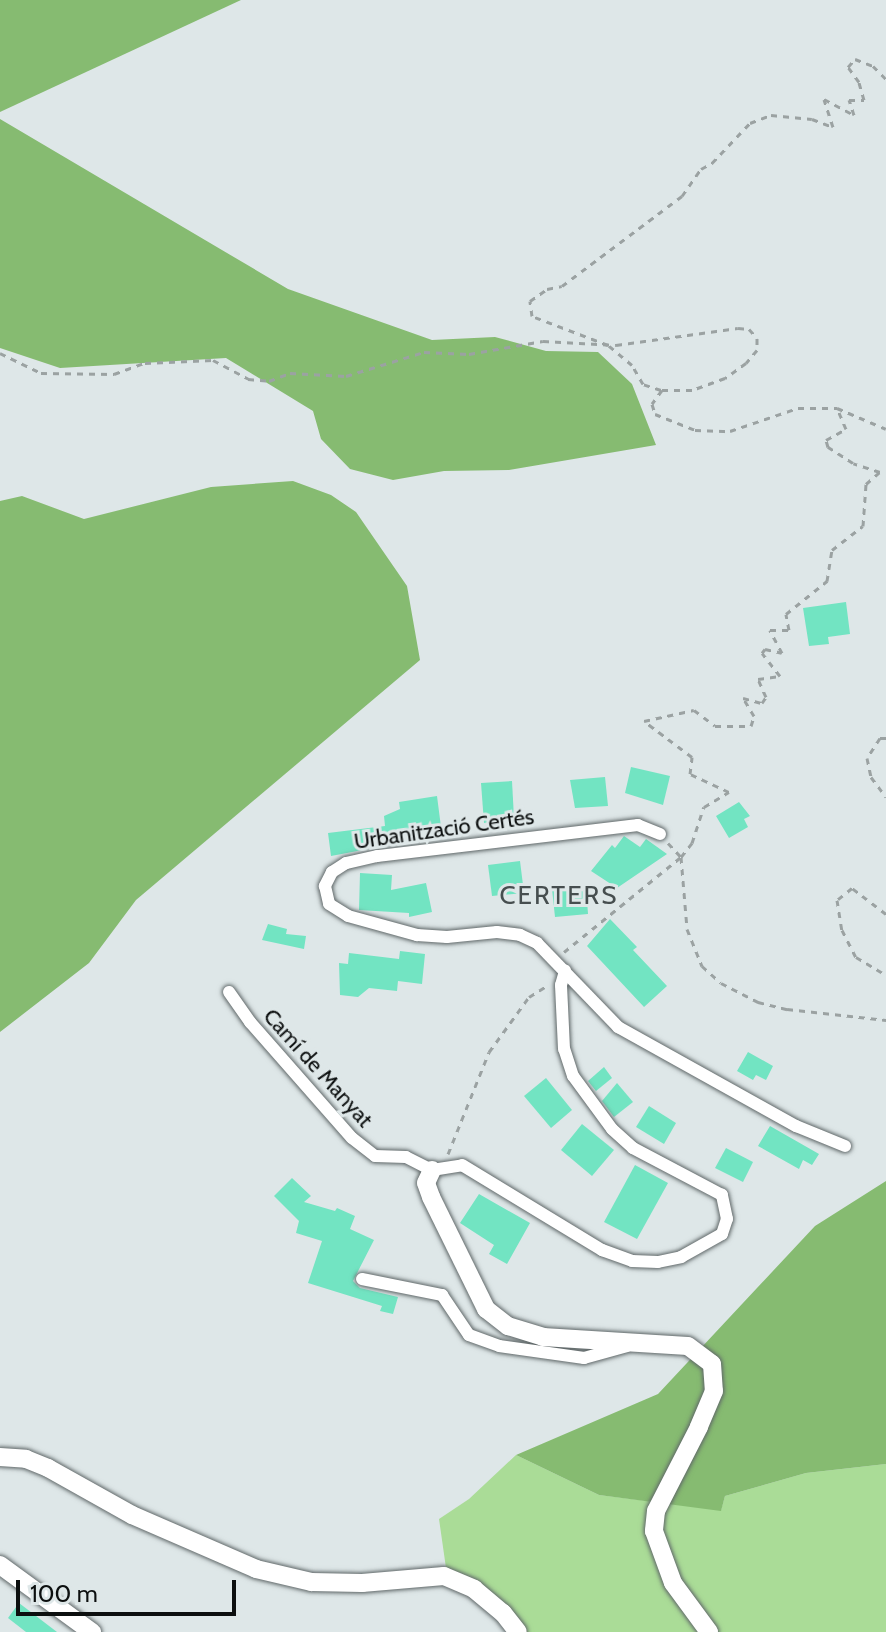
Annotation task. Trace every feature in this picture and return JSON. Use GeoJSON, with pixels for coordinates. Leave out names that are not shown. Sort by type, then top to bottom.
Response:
{"type":"FeatureCollection","features":[{"type":"Feature","properties":{"kind":"main road"},"geometry":{"type":"LineString","coordinates":[[432,1170],[426,1183],[431,1197],[486,1309],[508,1326],[543,1337],[688,1346],[712,1364],[714,1391],[656,1511],[654,1531],[673,1583],[709,1632]]}},
{"type":"Feature","properties":{"kind":"main road"},"geometry":{"type":"LineString","coordinates":[[0,1457],[26,1459],[48,1468],[132,1515],[256,1569],[311,1582],[362,1583],[444,1576],[474,1589],[503,1613],[518,1632]]}},
{"type":"Feature","properties":{"kind":"main road"},"geometry":{"type":"LineString","coordinates":[[0,1565],[92,1632]]}},
{"type":"Feature","properties":{"kind":"street","name":"Urbanització Certés"},"geometry":{"type":"LineString","coordinates":[[660,834],[638,825],[377,856],[346,863],[332,872],[325,886],[329,904],[348,916],[417,935],[520,935],[537,943],[618,1027],[796,1126],[845,1146]]}},
{"type":"Feature","properties":{"kind":"street"},"geometry":{"type":"LineString","coordinates":[[432,1170],[462,1165],[562,1228],[602,1250],[632,1261],[658,1262],[681,1257],[722,1234],[727,1219],[722,1195],[633,1148],[612,1129],[573,1076],[564,1049],[561,985],[565,971]]}},
{"type":"Feature","properties":{"kind":"street","name":"Camí de Manyat"},"geometry":{"type":"LineString","coordinates":[[229,992],[250,1022],[352,1138],[375,1156],[406,1157],[432,1170]]}},
{"type":"Feature","properties":{"kind":"street"},"geometry":{"type":"LineString","coordinates":[[362,1279],[442,1295],[469,1335],[499,1346],[584,1358],[631,1344]]}},
{"type":"Feature","properties":{"kind":"path"},"geometry":{"type":"LineString","coordinates":[[0,353],[41,373],[114,374],[145,363],[213,360],[248,379],[269,381],[290,373],[346,376],[424,352],[469,354],[543,341],[608,345],[749,329],[757,338],[757,350],[725,378],[692,390],[662,390],[643,384],[632,365],[608,345],[532,316],[530,301],[547,289],[562,286],[682,196],[701,169],[712,163],[750,123],[771,115],[812,119],[833,127],[824,99],[854,115],[849,100],[864,100],[859,82],[848,67],[855,59],[873,66],[886,79]]}},
{"type":"Feature","properties":{"kind":"path"},"geometry":{"type":"LineString","coordinates":[[662,390],[652,404],[655,414],[695,430],[730,431],[798,408],[837,408],[886,429]]}},
{"type":"Feature","properties":{"kind":"path"},"geometry":{"type":"LineString","coordinates":[[432,1170],[451,1150],[465,1105],[489,1052],[529,997],[550,984],[554,961],[681,857],[692,843],[704,807],[729,792],[690,774],[692,757],[644,721],[694,710],[715,726],[751,726],[754,716],[743,698],[762,703],[766,697],[758,679],[780,676],[762,653],[765,649],[782,653],[770,630],[789,630],[786,614],[827,581],[832,550],[863,526],[866,484],[880,472],[853,463],[828,447],[826,440],[846,429],[837,408]]}},
{"type":"Feature","properties":{"kind":"path"},"geometry":{"type":"LineString","coordinates":[[886,738],[880,738],[871,747],[867,758],[871,777],[886,797]]}},
{"type":"Feature","properties":{"kind":"path"},"geometry":{"type":"LineString","coordinates":[[660,834],[681,857],[687,929],[702,966],[721,983],[758,1002],[787,1009],[886,1020]]}},
{"type":"Feature","properties":{"kind":"path"},"geometry":{"type":"LineString","coordinates":[[886,914],[852,888],[837,900],[842,930],[856,957],[886,975]]}},
{"type":"Feature","properties":{"kind":"green space"},"geometry":{"type":"Polygon","coordinates":[[[0,0],[241,0],[0,112],[0,0]]]}},
{"type":"Feature","properties":{"kind":"green space"},"geometry":{"type":"Polygon","coordinates":[[[0,119],[288,289],[432,340],[495,337],[546,351],[598,352],[632,384],[656,445],[509,470],[444,471],[393,480],[350,469],[321,439],[313,411],[226,358],[60,368],[0,348],[0,119]]]}},
{"type":"Feature","properties":{"kind":"green space"},"geometry":{"type":"Polygon","coordinates":[[[293,481],[331,495],[356,512],[407,586],[420,660],[136,900],[89,963],[0,1032],[0,501],[22,496],[84,519],[211,487],[293,481]]]}},
{"type":"Feature","properties":{"kind":"green space"},"geometry":{"type":"Polygon","coordinates":[[[886,1181],[886,1464],[806,1473],[725,1496],[721,1511],[599,1495],[516,1455],[658,1394],[815,1226],[886,1181]]]}},
{"type":"Feature","properties":{"kind":"green space"},"geometry":{"type":"Polygon","coordinates":[[[516,1455],[599,1495],[721,1510],[725,1496],[806,1473],[886,1464],[886,1632],[512,1632],[446,1568],[439,1519],[469,1499],[516,1455]]]}},
{"type":"Feature","properties":{"kind":"building"},"geometry":{"type":"Polygon","coordinates":[[[846,602],[850,634],[828,637],[829,644],[809,646],[803,608],[846,602]]]}},
{"type":"Feature","properties":{"kind":"building"},"geometry":{"type":"Polygon","coordinates":[[[631,767],[670,776],[663,805],[625,793],[631,767]]]}},
{"type":"Feature","properties":{"kind":"building"},"geometry":{"type":"Polygon","coordinates":[[[605,777],[608,806],[575,808],[570,780],[605,777]]]}},
{"type":"Feature","properties":{"kind":"building"},"geometry":{"type":"Polygon","coordinates":[[[512,781],[514,818],[484,823],[481,783],[512,781]]]}},
{"type":"Feature","properties":{"kind":"building"},"geometry":{"type":"Polygon","coordinates":[[[437,796],[441,827],[408,832],[408,838],[367,844],[368,849],[331,856],[328,833],[385,826],[384,816],[400,809],[399,802],[437,796]]]}},
{"type":"Feature","properties":{"kind":"building"},"geometry":{"type":"Polygon","coordinates":[[[739,802],[750,816],[744,819],[748,827],[729,838],[716,816],[739,802]]]}},
{"type":"Feature","properties":{"kind":"building"},"geometry":{"type":"Polygon","coordinates":[[[624,836],[640,847],[646,839],[667,854],[617,888],[591,871],[612,845],[615,848],[624,836]]]}},
{"type":"Feature","properties":{"kind":"building"},"geometry":{"type":"Polygon","coordinates":[[[520,861],[524,893],[492,896],[488,865],[520,861]]]}},
{"type":"Feature","properties":{"kind":"building"},"geometry":{"type":"Polygon","coordinates":[[[360,873],[392,875],[391,890],[426,883],[432,912],[409,917],[409,913],[359,910],[360,873]]]}},
{"type":"Feature","properties":{"kind":"building"},"geometry":{"type":"Polygon","coordinates":[[[586,886],[588,914],[555,917],[552,889],[586,886]]]}},
{"type":"Feature","properties":{"kind":"building"},"geometry":{"type":"Polygon","coordinates":[[[610,919],[637,947],[633,950],[667,986],[644,1007],[587,946],[610,919]]]}},
{"type":"Feature","properties":{"kind":"building"},"geometry":{"type":"Polygon","coordinates":[[[268,924],[287,929],[286,934],[306,936],[304,949],[262,940],[268,924]]]}},
{"type":"Feature","properties":{"kind":"building"},"geometry":{"type":"Polygon","coordinates":[[[400,951],[425,954],[422,984],[398,981],[397,991],[369,988],[358,997],[340,995],[339,963],[348,964],[349,953],[399,959],[400,951]]]}},
{"type":"Feature","properties":{"kind":"building"},"geometry":{"type":"Polygon","coordinates":[[[748,1052],[773,1066],[766,1080],[756,1075],[753,1080],[737,1071],[748,1052]]]}},
{"type":"Feature","properties":{"kind":"building"},"geometry":{"type":"Polygon","coordinates":[[[604,1067],[612,1078],[596,1091],[588,1081],[604,1067]]]}},
{"type":"Feature","properties":{"kind":"building"},"geometry":{"type":"Polygon","coordinates":[[[546,1078],[572,1110],[551,1128],[524,1096],[546,1078]]]}},
{"type":"Feature","properties":{"kind":"building"},"geometry":{"type":"Polygon","coordinates":[[[617,1083],[633,1102],[614,1117],[602,1101],[617,1083]]]}},
{"type":"Feature","properties":{"kind":"building"},"geometry":{"type":"Polygon","coordinates":[[[649,1106],[676,1123],[664,1144],[636,1127],[649,1106]]]}},
{"type":"Feature","properties":{"kind":"building"},"geometry":{"type":"Polygon","coordinates":[[[582,1124],[614,1150],[592,1176],[561,1150],[582,1124]]]}},
{"type":"Feature","properties":{"kind":"building"},"geometry":{"type":"Polygon","coordinates":[[[770,1126],[819,1154],[812,1165],[803,1160],[799,1169],[758,1146],[770,1126]]]}},
{"type":"Feature","properties":{"kind":"building"},"geometry":{"type":"Polygon","coordinates":[[[726,1148],[753,1162],[743,1182],[715,1168],[726,1148]]]}},
{"type":"Feature","properties":{"kind":"building"},"geometry":{"type":"Polygon","coordinates":[[[635,1165],[668,1183],[637,1239],[604,1222],[635,1165]]]}},
{"type":"Feature","properties":{"kind":"building"},"geometry":{"type":"Polygon","coordinates":[[[292,1178],[311,1196],[304,1202],[335,1211],[337,1208],[355,1216],[350,1229],[374,1240],[353,1281],[360,1288],[398,1297],[393,1314],[380,1311],[382,1306],[308,1283],[322,1241],[296,1233],[299,1221],[274,1196],[292,1178]]]}},
{"type":"Feature","properties":{"kind":"building"},"geometry":{"type":"Polygon","coordinates":[[[479,1194],[530,1223],[507,1264],[489,1254],[494,1245],[460,1223],[479,1194]]]}},
{"type":"Feature","properties":{"kind":"building"},"geometry":{"type":"Polygon","coordinates":[[[19,1603],[57,1632],[26,1632],[8,1618],[19,1603]]]}},
{"type":"Feature","properties":{"kind":"district","name":"CERTERS"},"geometry":{"type":"Point","coordinates":[559,896]}}]}
